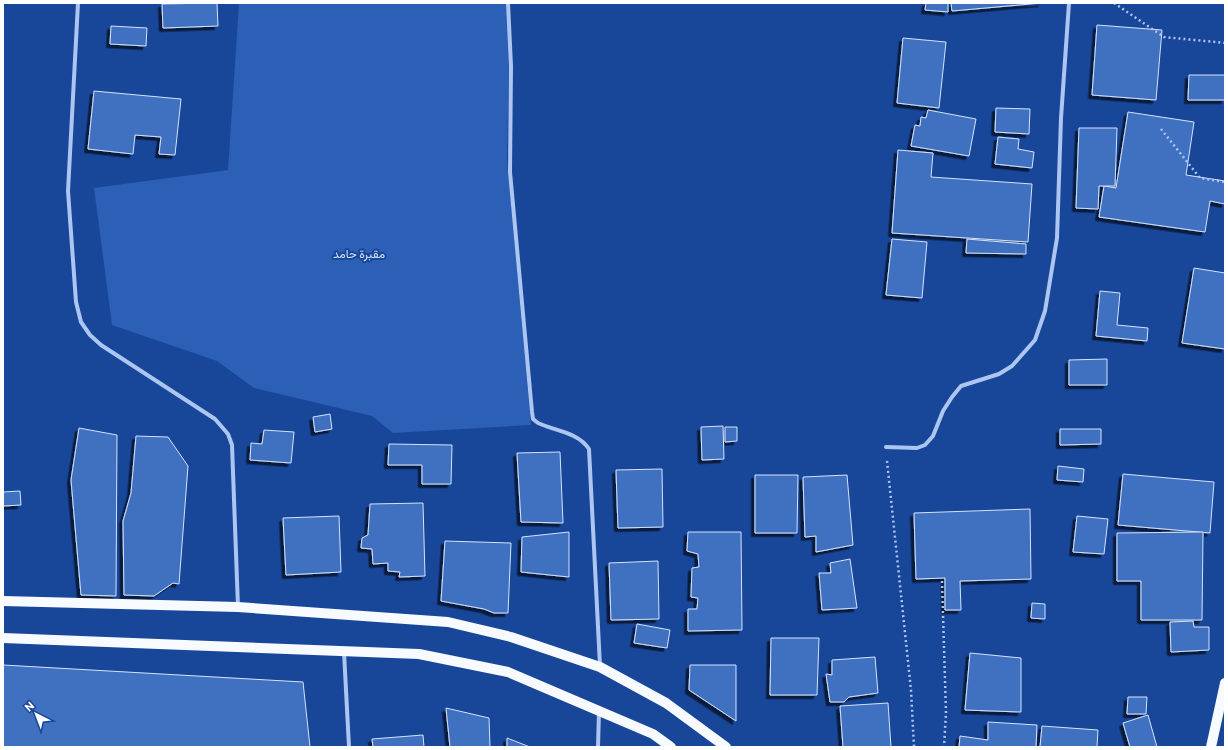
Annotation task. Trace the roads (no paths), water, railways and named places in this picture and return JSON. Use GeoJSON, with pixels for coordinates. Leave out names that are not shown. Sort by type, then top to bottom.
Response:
{"type":"FeatureCollection","features":[{"type":"Feature","properties":{"kind":"main road"},"geometry":{"type":"LineString","coordinates":[[3,601],[238,607],[448,622],[511,637],[600,667],[666,703],[726,747]]}},
{"type":"Feature","properties":{"kind":"main road"},"geometry":{"type":"LineString","coordinates":[[3,638],[419,654],[486,666],[508,672],[653,734],[671,747]]}},
{"type":"Feature","properties":{"kind":"main road"},"geometry":{"type":"LineString","coordinates":[[1211,747],[1225,683]]}},
{"type":"Feature","properties":{"kind":"street"},"geometry":{"type":"LineString","coordinates":[[78,3],[68,191],[76,302],[81,322],[90,336],[101,345],[215,419],[228,434],[232,445],[238,607]]}},
{"type":"Feature","properties":{"kind":"street"},"geometry":{"type":"LineString","coordinates":[[508,3],[511,82],[510,172],[532,412],[534,419],[538,423],[574,436],[582,441],[589,449],[600,667]]}},
{"type":"Feature","properties":{"kind":"street"},"geometry":{"type":"LineString","coordinates":[[886,447],[917,448],[925,445],[933,436],[943,411],[952,396],[961,386],[999,374],[1012,366],[1035,340],[1045,312],[1057,238],[1061,118],[1069,3]]}},
{"type":"Feature","properties":{"kind":"street"},"geometry":{"type":"LineString","coordinates":[[344,651],[349,747]]}},
{"type":"Feature","properties":{"kind":"street"},"geometry":{"type":"LineString","coordinates":[[598,747],[599,710]]}},
{"type":"Feature","properties":{"kind":"park label","name":"مقبرة حامد"},"geometry":{"type":"Point","coordinates":[359,254]}}]}
